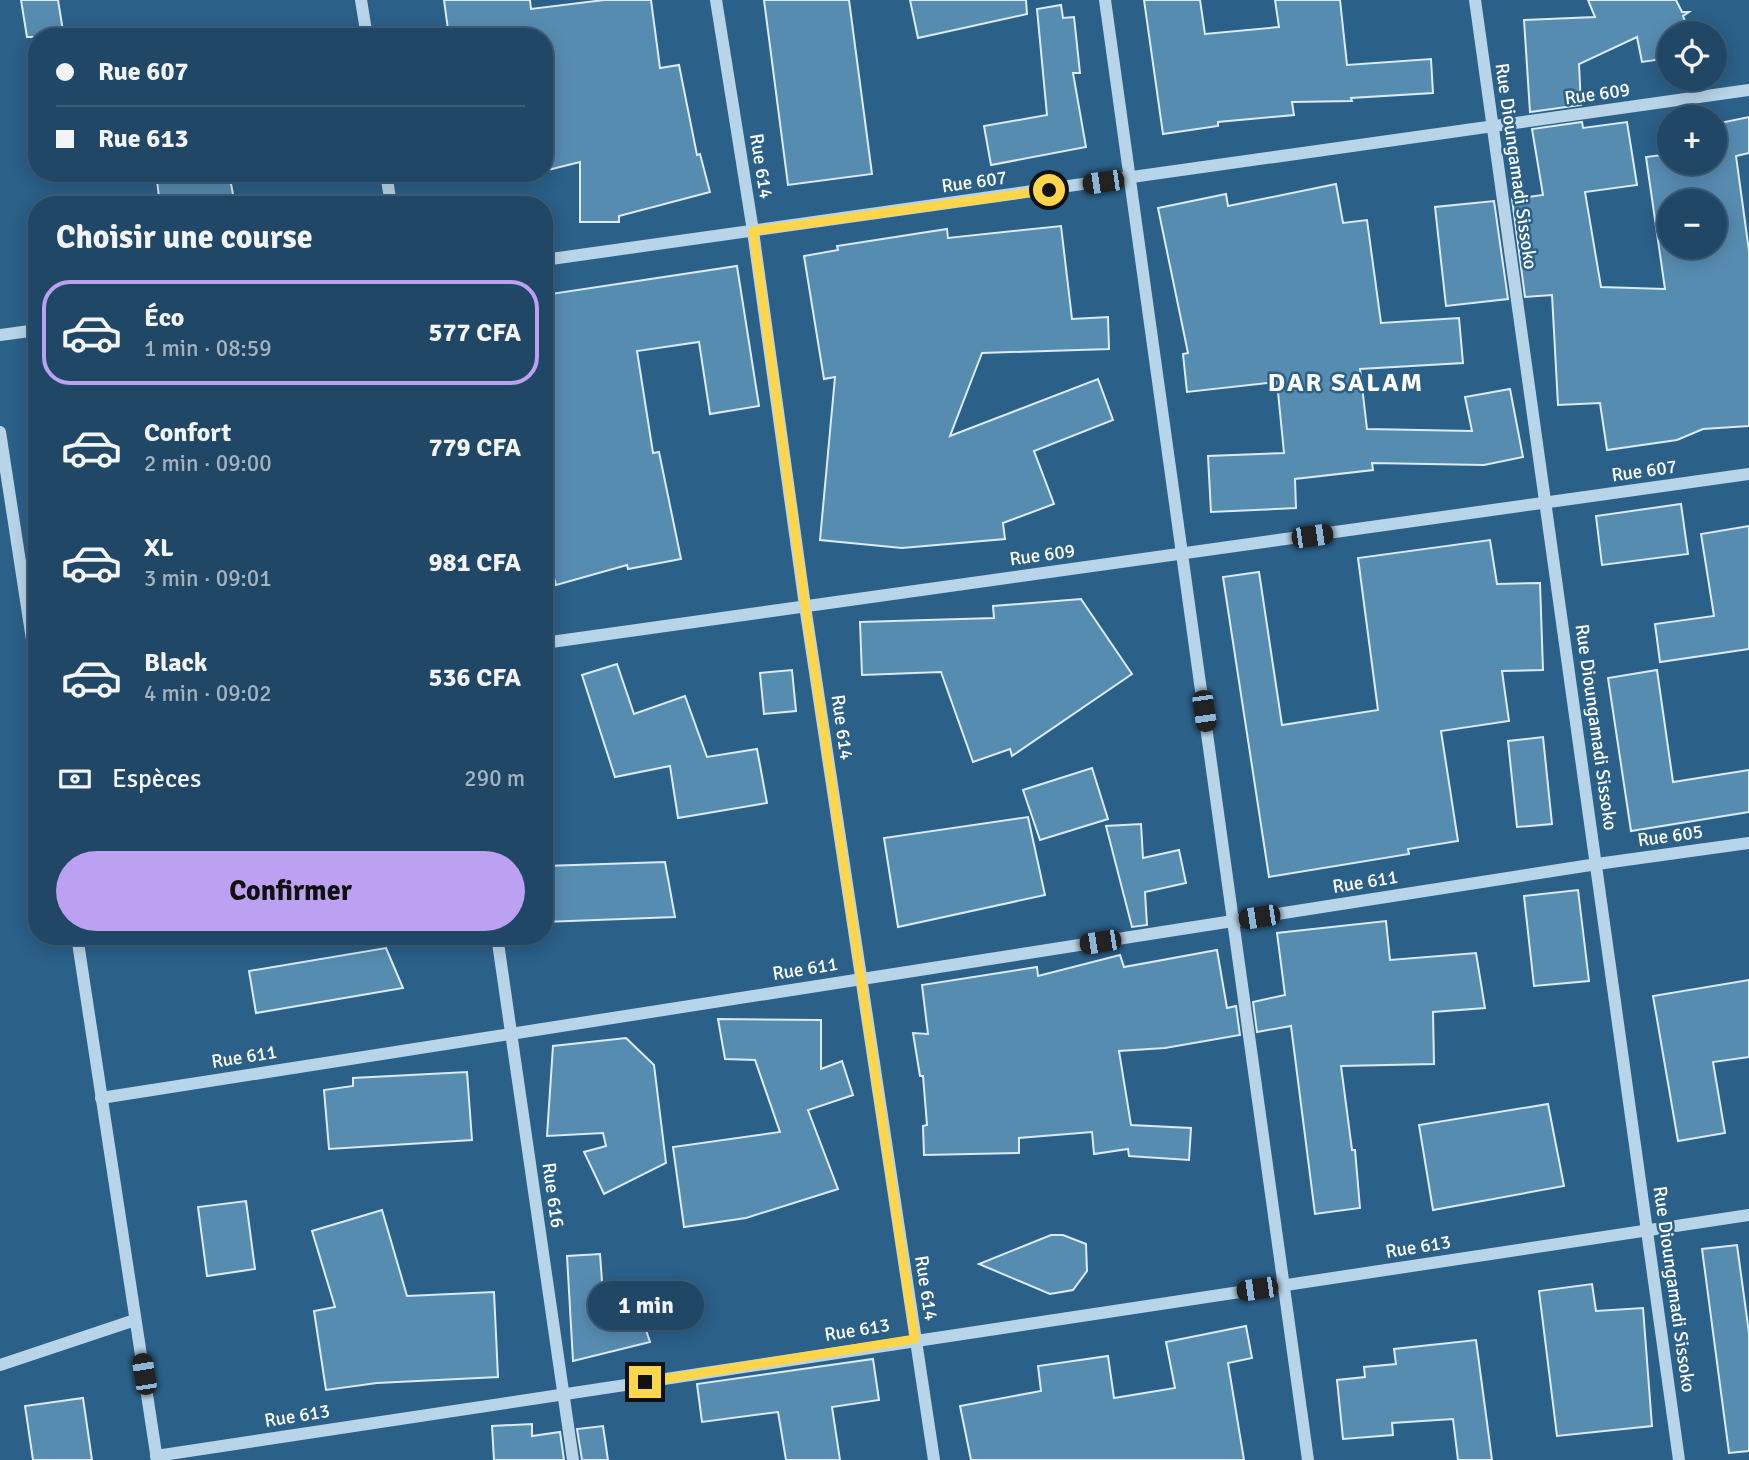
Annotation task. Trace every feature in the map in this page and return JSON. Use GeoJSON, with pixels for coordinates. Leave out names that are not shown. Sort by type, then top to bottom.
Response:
{"type":"FeatureCollection","features":[{"type":"Feature","properties":{"kind":"street"},"geometry":{"type":"LineString","coordinates":[[361,0],[366,28]]}},
{"type":"Feature","properties":{"kind":"street","name":"Rue 614"},"geometry":{"type":"LineString","coordinates":[[716,0],[753,231],[805,607],[934,1460]]}},
{"type":"Feature","properties":{"kind":"street"},"geometry":{"type":"LineString","coordinates":[[1105,0],[1308,1460]]}},
{"type":"Feature","properties":{"kind":"street","name":"Rue Dioungamadi Sissoko"},"geometry":{"type":"LineString","coordinates":[[1475,0],[1679,1460]]}},
{"type":"Feature","properties":{"kind":"street","name":"Rue 609"},"geometry":{"type":"LineString","coordinates":[[1492,128],[1749,90]]}},
{"type":"Feature","properties":{"kind":"street","name":"Rue 607"},"geometry":{"type":"LineString","coordinates":[[553,259],[1492,128]]}},
{"type":"Feature","properties":{"kind":"street"},"geometry":{"type":"LineString","coordinates":[[0,335],[28,331]]}},
{"type":"Feature","properties":{"kind":"street"},"geometry":{"type":"LineString","coordinates":[[0,432],[28,614]]}},
{"type":"Feature","properties":{"kind":"street","name":"Rue 607"},"geometry":{"type":"LineString","coordinates":[[1545,503],[1749,474]]}},
{"type":"Feature","properties":{"kind":"street","name":"Rue 609"},"geometry":{"type":"LineString","coordinates":[[553,642],[1545,503]]}},
{"type":"Feature","properties":{"kind":"street","name":"Rue 605"},"geometry":{"type":"LineString","coordinates":[[1597,864],[1749,844]]}},
{"type":"Feature","properties":{"kind":"street","name":"Rue 611"},"geometry":{"type":"LineString","coordinates":[[101,1098],[1597,864]]}},
{"type":"Feature","properties":{"kind":"street"},"geometry":{"type":"LineString","coordinates":[[78,945],[156,1458]]}},
{"type":"Feature","properties":{"kind":"street","name":"Rue 616"},"geometry":{"type":"LineString","coordinates":[[498,945],[573,1460]]}},
{"type":"Feature","properties":{"kind":"street","name":"Rue 613"},"geometry":{"type":"LineString","coordinates":[[156,1458],[915,1339],[1749,1215]]}},
{"type":"Feature","properties":{"kind":"street"},"geometry":{"type":"LineString","coordinates":[[0,1366],[135,1320]]}},
{"type":"Feature","properties":{"kind":"building"},"geometry":{"type":"Polygon","coordinates":[[[21,0],[58,0],[63,28],[28,28],[27,37],[21,0]]]}},
{"type":"Feature","properties":{"kind":"building"},"geometry":{"type":"Polygon","coordinates":[[[444,0],[530,0],[531,9],[604,0],[651,0],[660,68],[679,65],[697,155],[700,154],[710,192],[619,216],[619,222],[580,222],[580,162],[553,169],[553,28],[448,28],[444,0]]]}},
{"type":"Feature","properties":{"kind":"building"},"geometry":{"type":"Polygon","coordinates":[[[764,0],[849,0],[872,174],[788,185],[764,0]]]}},
{"type":"Feature","properties":{"kind":"building"},"geometry":{"type":"Polygon","coordinates":[[[910,0],[1026,0],[1027,14],[918,38],[910,0]]]}},
{"type":"Feature","properties":{"kind":"building"},"geometry":{"type":"Polygon","coordinates":[[[1144,0],[1200,0],[1205,34],[1279,27],[1275,0],[1340,0],[1347,65],[1431,59],[1433,93],[1351,98],[1352,101],[1292,102],[1294,115],[1218,122],[1218,126],[1163,134],[1144,0]]]}},
{"type":"Feature","properties":{"kind":"building"},"geometry":{"type":"Polygon","coordinates":[[[1588,0],[1676,0],[1682,12],[1689,12],[1683,16],[1685,21],[1657,21],[1657,60],[1642,62],[1637,37],[1579,64],[1581,105],[1530,112],[1524,20],[1595,17],[1588,0]]]}},
{"type":"Feature","properties":{"kind":"building"},"geometry":{"type":"Polygon","coordinates":[[[1061,5],[1063,18],[1074,17],[1080,73],[1073,73],[1086,147],[991,165],[984,126],[1047,115],[1037,9],[1061,5]]]}},
{"type":"Feature","properties":{"kind":"building"},"geometry":{"type":"Polygon","coordinates":[[[1749,117],[1749,153],[1736,156],[1749,251],[1749,426],[1703,429],[1677,440],[1607,450],[1600,403],[1558,405],[1552,295],[1525,297],[1512,199],[1543,195],[1532,129],[1582,122],[1583,128],[1627,122],[1637,185],[1585,192],[1601,287],[1665,289],[1661,259],[1727,259],[1727,189],[1657,189],[1657,233],[1646,157],[1657,156],[1657,175],[1727,175],[1727,122],[1749,117]]]}},
{"type":"Feature","properties":{"kind":"building"},"geometry":{"type":"Polygon","coordinates":[[[157,182],[231,182],[233,196],[159,196],[157,182]]]}},
{"type":"Feature","properties":{"kind":"building"},"geometry":{"type":"Polygon","coordinates":[[[1336,184],[1343,223],[1367,220],[1381,323],[1459,318],[1463,363],[1360,369],[1367,429],[1472,431],[1465,397],[1510,389],[1523,457],[1484,465],[1372,463],[1373,470],[1295,479],[1296,508],[1211,512],[1208,456],[1284,453],[1277,382],[1187,392],[1183,354],[1188,353],[1158,208],[1226,194],[1228,206],[1336,184]]]}},
{"type":"Feature","properties":{"kind":"building"},"geometry":{"type":"Polygon","coordinates":[[[1494,201],[1508,299],[1446,306],[1435,207],[1494,201]]]}},
{"type":"Feature","properties":{"kind":"building"},"geometry":{"type":"Polygon","coordinates":[[[1061,226],[1072,319],[1108,317],[1109,349],[982,353],[950,436],[1098,379],[1113,420],[1034,451],[1054,504],[1003,523],[1005,539],[902,548],[820,540],[835,377],[824,379],[804,256],[838,250],[837,246],[947,229],[948,238],[1061,226]]]}},
{"type":"Feature","properties":{"kind":"building"},"geometry":{"type":"Polygon","coordinates":[[[737,266],[759,406],[710,414],[699,342],[637,351],[653,453],[659,452],[681,559],[628,569],[627,565],[556,585],[553,574],[553,294],[737,266]]]}},
{"type":"Feature","properties":{"kind":"building"},"geometry":{"type":"Polygon","coordinates":[[[1681,504],[1688,554],[1602,565],[1596,516],[1681,504]]]}},
{"type":"Feature","properties":{"kind":"building"},"geometry":{"type":"Polygon","coordinates":[[[1749,526],[1749,649],[1660,662],[1655,624],[1714,616],[1701,534],[1749,526]]]}},
{"type":"Feature","properties":{"kind":"building"},"geometry":{"type":"Polygon","coordinates":[[[1490,540],[1497,584],[1540,583],[1543,670],[1502,671],[1509,721],[1441,731],[1458,841],[1408,849],[1409,854],[1269,877],[1223,577],[1259,572],[1282,725],[1378,710],[1358,558],[1490,540]]]}},
{"type":"Feature","properties":{"kind":"building"},"geometry":{"type":"Polygon","coordinates":[[[1081,599],[1132,674],[1012,756],[1010,749],[973,762],[941,672],[862,675],[860,622],[994,618],[993,606],[1081,599]]]}},
{"type":"Feature","properties":{"kind":"building"},"geometry":{"type":"Polygon","coordinates":[[[617,664],[634,714],[685,696],[707,757],[757,749],[767,803],[678,818],[670,766],[615,777],[582,675],[617,664]]]}},
{"type":"Feature","properties":{"kind":"building"},"geometry":{"type":"Polygon","coordinates":[[[792,670],[796,711],[764,714],[760,673],[792,670]]]}},
{"type":"Feature","properties":{"kind":"building"},"geometry":{"type":"Polygon","coordinates":[[[1657,670],[1673,782],[1749,770],[1749,812],[1631,831],[1608,678],[1657,670]]]}},
{"type":"Feature","properties":{"kind":"building"},"geometry":{"type":"Polygon","coordinates":[[[1543,737],[1552,824],[1517,827],[1508,741],[1543,737]]]}},
{"type":"Feature","properties":{"kind":"building"},"geometry":{"type":"Polygon","coordinates":[[[1092,768],[1108,819],[1040,840],[1023,790],[1092,768]]]}},
{"type":"Feature","properties":{"kind":"building"},"geometry":{"type":"Polygon","coordinates":[[[1028,817],[1045,895],[898,927],[884,838],[1028,817]]]}},
{"type":"Feature","properties":{"kind":"building"},"geometry":{"type":"Polygon","coordinates":[[[1141,824],[1143,858],[1179,850],[1186,883],[1145,892],[1147,925],[1132,927],[1106,826],[1141,824]]]}},
{"type":"Feature","properties":{"kind":"building"},"geometry":{"type":"Polygon","coordinates":[[[665,862],[675,917],[553,922],[553,866],[665,862]]]}},
{"type":"Feature","properties":{"kind":"building"},"geometry":{"type":"Polygon","coordinates":[[[1578,890],[1589,981],[1534,986],[1524,896],[1578,890]]]}},
{"type":"Feature","properties":{"kind":"building"},"geometry":{"type":"Polygon","coordinates":[[[1386,921],[1390,960],[1476,953],[1485,1008],[1433,1012],[1434,1064],[1341,1066],[1352,1150],[1355,1150],[1360,1208],[1315,1214],[1291,1026],[1257,1032],[1253,1002],[1285,995],[1277,933],[1386,921]]]}},
{"type":"Feature","properties":{"kind":"building"},"geometry":{"type":"Polygon","coordinates":[[[386,948],[403,988],[256,1013],[249,971],[386,948]]]}},
{"type":"Feature","properties":{"kind":"building"},"geometry":{"type":"Polygon","coordinates":[[[1217,950],[1227,1008],[1236,1006],[1240,1035],[1165,1048],[1119,1051],[1131,1125],[1191,1128],[1189,1160],[1129,1156],[1128,1149],[1094,1154],[1092,1132],[1019,1138],[1019,1153],[924,1155],[923,1126],[927,1125],[923,1076],[920,1076],[913,1033],[928,1034],[922,985],[1037,967],[1038,976],[1120,955],[1124,967],[1217,950]]]}},
{"type":"Feature","properties":{"kind":"building"},"geometry":{"type":"Polygon","coordinates":[[[1749,980],[1749,1057],[1713,1062],[1725,1133],[1678,1141],[1653,996],[1749,980]]]}},
{"type":"Feature","properties":{"kind":"building"},"geometry":{"type":"Polygon","coordinates":[[[718,1019],[821,1020],[821,1069],[842,1061],[853,1095],[808,1110],[838,1189],[746,1218],[684,1227],[673,1147],[780,1132],[755,1060],[725,1059],[718,1019]]]}},
{"type":"Feature","properties":{"kind":"building"},"geometry":{"type":"Polygon","coordinates":[[[626,1038],[654,1065],[666,1163],[604,1194],[584,1152],[606,1146],[603,1133],[547,1136],[553,1046],[626,1038]]]}},
{"type":"Feature","properties":{"kind":"building"},"geometry":{"type":"Polygon","coordinates":[[[467,1072],[472,1140],[329,1149],[324,1090],[353,1086],[353,1078],[467,1072]]]}},
{"type":"Feature","properties":{"kind":"building"},"geometry":{"type":"Polygon","coordinates":[[[1548,1104],[1564,1186],[1433,1210],[1419,1125],[1548,1104]]]}},
{"type":"Feature","properties":{"kind":"building"},"geometry":{"type":"Polygon","coordinates":[[[246,1201],[255,1269],[207,1276],[198,1207],[246,1201]]]}},
{"type":"Feature","properties":{"kind":"building"},"geometry":{"type":"Polygon","coordinates":[[[382,1210],[407,1296],[494,1292],[498,1377],[377,1383],[326,1390],[314,1311],[335,1307],[312,1231],[382,1210]]]}},
{"type":"Feature","properties":{"kind":"building"},"geometry":{"type":"Polygon","coordinates":[[[1051,1235],[1063,1235],[1086,1244],[1087,1271],[1073,1290],[1050,1294],[979,1264],[1051,1235]]]}},
{"type":"Feature","properties":{"kind":"building"},"geometry":{"type":"Polygon","coordinates":[[[1737,1245],[1749,1333],[1749,1451],[1729,1453],[1702,1249],[1737,1245]]]}},
{"type":"Feature","properties":{"kind":"building"},"geometry":{"type":"Polygon","coordinates":[[[600,1254],[603,1295],[631,1285],[650,1342],[573,1361],[567,1256],[600,1254]]]}},
{"type":"Feature","properties":{"kind":"building"},"geometry":{"type":"Polygon","coordinates":[[[1592,1284],[1596,1311],[1643,1308],[1652,1426],[1557,1436],[1539,1291],[1592,1284]]]}},
{"type":"Feature","properties":{"kind":"building"},"geometry":{"type":"Polygon","coordinates":[[[1246,1326],[1252,1358],[1228,1363],[1244,1460],[971,1460],[960,1406],[1041,1391],[1038,1366],[1108,1356],[1114,1398],[1175,1388],[1166,1342],[1246,1326]]]}},
{"type":"Feature","properties":{"kind":"building"},"geometry":{"type":"Polygon","coordinates":[[[1476,1340],[1492,1460],[1458,1460],[1453,1419],[1392,1423],[1393,1435],[1343,1439],[1337,1380],[1365,1377],[1364,1367],[1396,1364],[1394,1349],[1476,1340]]]}},
{"type":"Feature","properties":{"kind":"building"},"geometry":{"type":"Polygon","coordinates":[[[873,1359],[879,1400],[832,1407],[840,1460],[786,1460],[778,1412],[702,1422],[697,1384],[873,1359]]]}},
{"type":"Feature","properties":{"kind":"building"},"geometry":{"type":"Polygon","coordinates":[[[83,1398],[92,1460],[33,1460],[25,1406],[83,1398]]]}},
{"type":"Feature","properties":{"kind":"building"},"geometry":{"type":"Polygon","coordinates":[[[532,1424],[532,1436],[560,1432],[564,1460],[494,1460],[492,1426],[532,1424]]]}},
{"type":"Feature","properties":{"kind":"building"},"geometry":{"type":"Polygon","coordinates":[[[603,1426],[608,1460],[582,1460],[577,1429],[603,1426]]]}},
{"type":"Feature","properties":{"kind":"district","name":"DAR SALAM"},"geometry":{"type":"Point","coordinates":[1346,382]}},
{"type":"Feature","properties":{"kind":"route"},"geometry":{"type":"LineString","coordinates":[[645,1382],[915,1339],[809,633],[753,231],[1049,190]]}}]}
